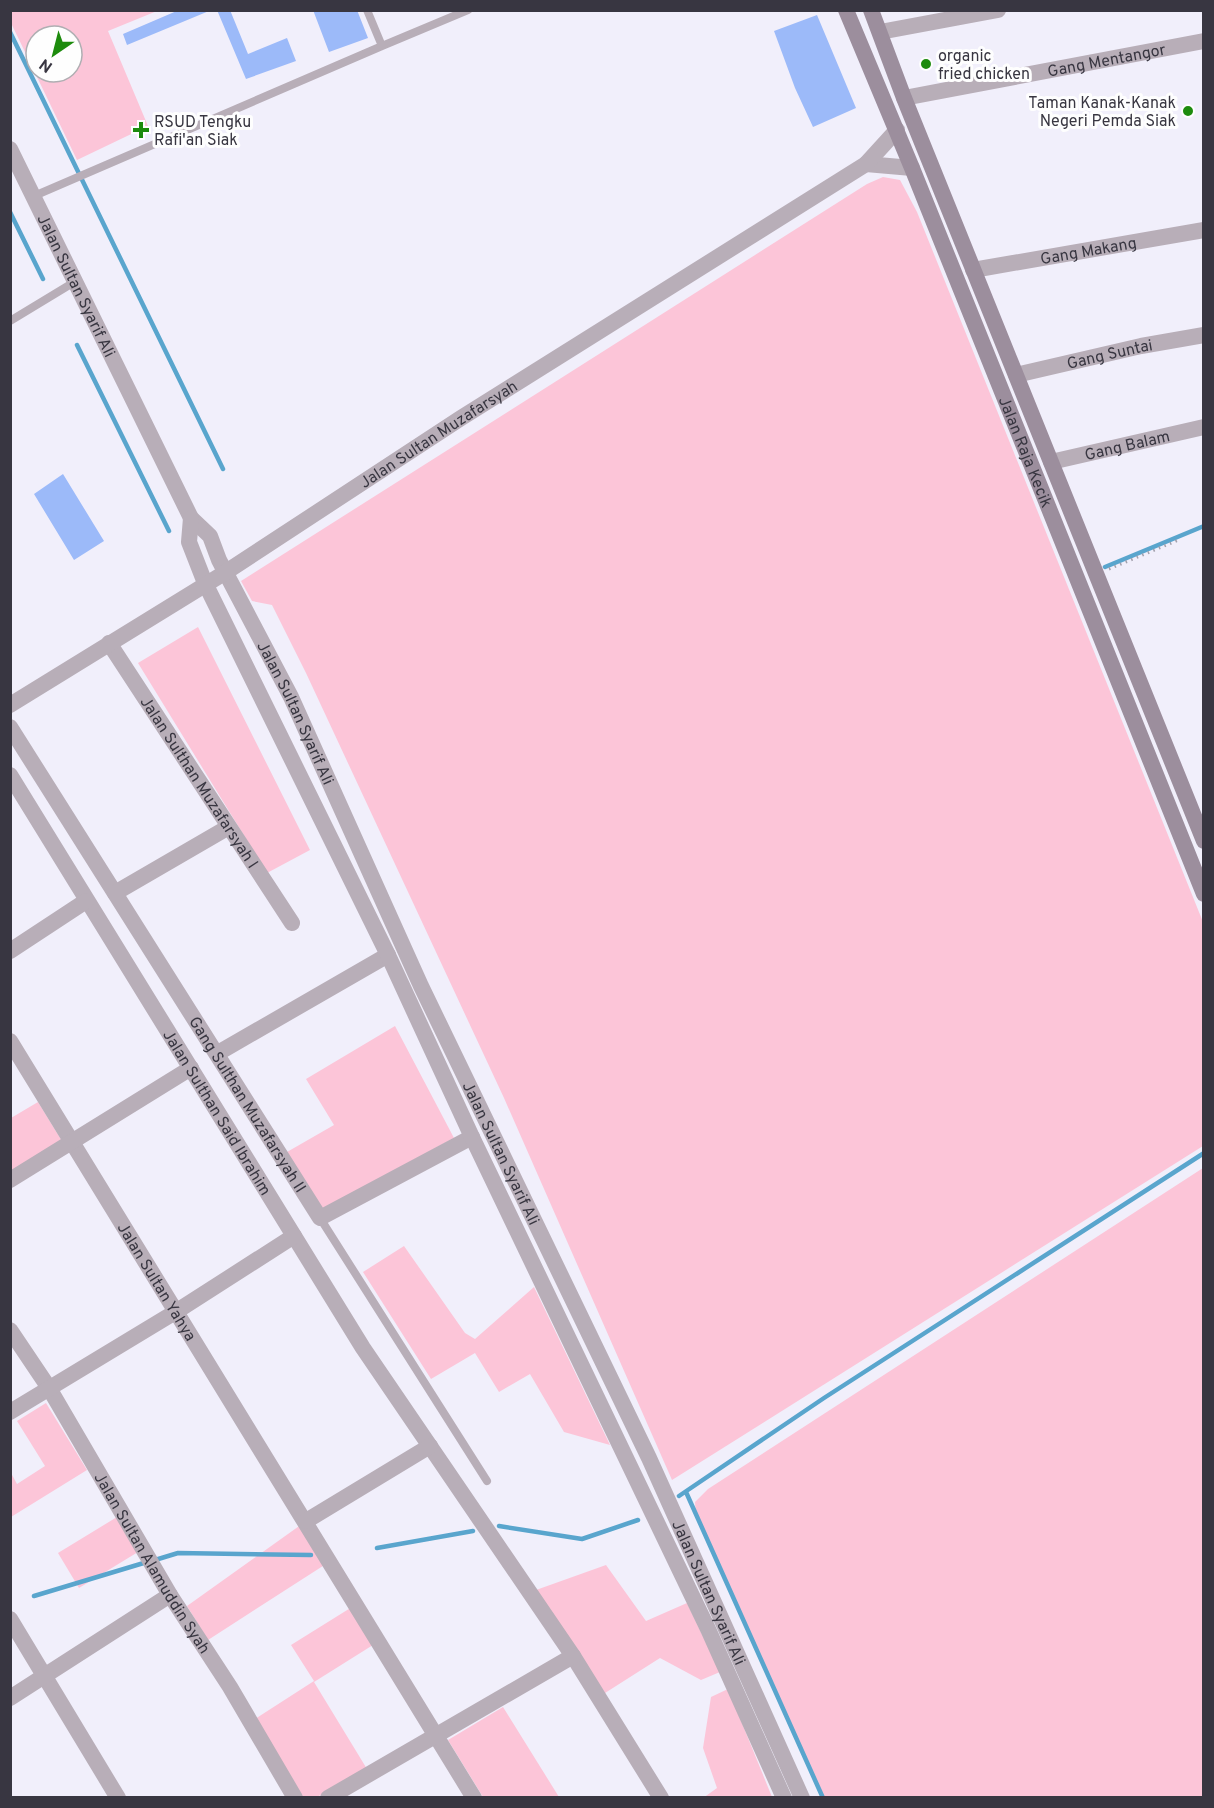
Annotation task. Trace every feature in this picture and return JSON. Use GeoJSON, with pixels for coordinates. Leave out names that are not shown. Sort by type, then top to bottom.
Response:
{"type":"FeatureCollection","features":[{"type":"Feature","properties":{"kind":"main road","name":"Jalan Raja Kecik"},"geometry":{"type":"LineString","coordinates":[[846,10],[1198,861],[1203,894]]}},
{"type":"Feature","properties":{"kind":"main road","name":"Jalan Raja Kecik"},"geometry":{"type":"LineString","coordinates":[[871,10],[904,98],[1203,841]]}},
{"type":"Feature","properties":{"kind":"main road"},"geometry":{"type":"LineString","coordinates":[[972,318],[990,310]]}},
{"type":"Feature","properties":{"kind":"street"},"geometry":{"type":"LineString","coordinates":[[880,32],[998,10]]}},
{"type":"Feature","properties":{"kind":"street","name":"Gang Mentangor"},"geometry":{"type":"LineString","coordinates":[[904,98],[1203,41]]}},
{"type":"Feature","properties":{"kind":"street","name":"Jalan Sultan Muzafarsyah"},"geometry":{"type":"LineString","coordinates":[[10,705],[226,572],[461,418],[866,164],[897,130]]}},
{"type":"Feature","properties":{"kind":"street","name":"Jalan Sultan Syarif Ali"},"geometry":{"type":"LineString","coordinates":[[10,148],[191,518],[210,536],[226,572],[291,697],[421,986],[649,1458],[802,1797]]}},
{"type":"Feature","properties":{"kind":"street"},"geometry":{"type":"LineString","coordinates":[[866,164],[912,168]]}},
{"type":"Feature","properties":{"kind":"street","name":"Gang Makang"},"geometry":{"type":"LineString","coordinates":[[973,270],[1203,230]]}},
{"type":"Feature","properties":{"kind":"street","name":"Gang Suntai"},"geometry":{"type":"LineString","coordinates":[[1016,375],[1141,346],[1203,335]]}},
{"type":"Feature","properties":{"kind":"street","name":"Gang Balam"},"geometry":{"type":"LineString","coordinates":[[1051,462],[1203,427]]}},
{"type":"Feature","properties":{"kind":"street","name":"Jalan Sultan Syarif Ali"},"geometry":{"type":"LineString","coordinates":[[191,518],[189,542],[206,583],[388,955],[472,1137],[708,1629],[784,1797]]}},
{"type":"Feature","properties":{"kind":"street","name":"Jalan Sulthan Muzafarsyah I"},"geometry":{"type":"LineString","coordinates":[[109,643],[227,828],[292,923]]}},
{"type":"Feature","properties":{"kind":"street","name":"Gang Sulthan Muzafarsyah II"},"geometry":{"type":"LineString","coordinates":[[10,727],[218,1053],[320,1218]]}},
{"type":"Feature","properties":{"kind":"street","name":"Jalan Sulthan Said Ibrahim"},"geometry":{"type":"LineString","coordinates":[[10,775],[363,1348],[573,1656],[661,1797]]}},
{"type":"Feature","properties":{"kind":"street"},"geometry":{"type":"LineString","coordinates":[[115,893],[227,828]]}},
{"type":"Feature","properties":{"kind":"street"},"geometry":{"type":"LineString","coordinates":[[10,951],[86,901]]}},
{"type":"Feature","properties":{"kind":"street"},"geometry":{"type":"LineString","coordinates":[[218,1053],[388,955]]}},
{"type":"Feature","properties":{"kind":"street","name":"Jalan Sultan Yahya"},"geometry":{"type":"LineString","coordinates":[[10,1041],[474,1797]]}},
{"type":"Feature","properties":{"kind":"street"},"geometry":{"type":"LineString","coordinates":[[10,1180],[191,1068]]}},
{"type":"Feature","properties":{"kind":"street"},"geometry":{"type":"LineString","coordinates":[[320,1218],[472,1137]]}},
{"type":"Feature","properties":{"kind":"street"},"geometry":{"type":"LineString","coordinates":[[10,1412],[177,1311],[294,1236]]}},
{"type":"Feature","properties":{"kind":"street","name":"Jalan Sultan Alamuddin Syah"},"geometry":{"type":"LineString","coordinates":[[10,1329],[49,1388],[146,1550],[170,1595],[230,1687],[295,1797]]}},
{"type":"Feature","properties":{"kind":"street"},"geometry":{"type":"LineString","coordinates":[[306,1521],[430,1446]]}},
{"type":"Feature","properties":{"kind":"street"},"geometry":{"type":"LineString","coordinates":[[629,1467],[649,1458]]}},
{"type":"Feature","properties":{"kind":"street"},"geometry":{"type":"LineString","coordinates":[[10,1698],[170,1595]]}},
{"type":"Feature","properties":{"kind":"street"},"geometry":{"type":"LineString","coordinates":[[10,1619],[118,1797]]}},
{"type":"Feature","properties":{"kind":"street"},"geometry":{"type":"LineString","coordinates":[[328,1797],[573,1656]]}},
{"type":"Feature","properties":{"kind":"lane"},"geometry":{"type":"LineString","coordinates":[[367,10],[382,46]]}},
{"type":"Feature","properties":{"kind":"lane"},"geometry":{"type":"LineString","coordinates":[[34,196],[468,10]]}},
{"type":"Feature","properties":{"kind":"lane"},"geometry":{"type":"LineString","coordinates":[[10,321],[77,281]]}},
{"type":"Feature","properties":{"kind":"lane","name":"Gang Sulthan Muzafarsyah II"},"geometry":{"type":"LineString","coordinates":[[320,1218],[487,1481]]}},
{"type":"Feature","properties":{"kind":"path"},"geometry":{"type":"LineString","coordinates":[[1096,575],[1182,539]]}},
{"type":"Feature","properties":{"kind":"shaded area"},"geometry":{"type":"Polygon","coordinates":[[[11,10],[157,11],[108,31],[148,126],[77,160],[40,84],[84,84],[84,24],[24,24],[24,50],[11,23],[11,10]]]}},
{"type":"Feature","properties":{"kind":"shaded area"},"geometry":{"type":"Polygon","coordinates":[[[883,177],[900,180],[917,212],[1203,922],[1203,1146],[672,1480],[504,1098],[306,673],[272,605],[252,601],[241,581],[867,184],[883,177]]]}},
{"type":"Feature","properties":{"kind":"shaded area"},"geometry":{"type":"Polygon","coordinates":[[[198,627],[310,850],[267,873],[138,663],[198,627]]]}},
{"type":"Feature","properties":{"kind":"shaded area"},"geometry":{"type":"Polygon","coordinates":[[[395,1026],[454,1138],[323,1209],[287,1152],[334,1125],[306,1079],[395,1026]]]}},
{"type":"Feature","properties":{"kind":"shaded area"},"geometry":{"type":"Polygon","coordinates":[[[38,1102],[62,1141],[11,1172],[11,1118],[38,1102]]]}},
{"type":"Feature","properties":{"kind":"shaded area"},"geometry":{"type":"Polygon","coordinates":[[[1203,1168],[1203,1797],[821,1797],[696,1517],[695,1502],[708,1489],[1203,1168]]]}},
{"type":"Feature","properties":{"kind":"shaded area"},"geometry":{"type":"Polygon","coordinates":[[[404,1246],[465,1333],[475,1339],[534,1287],[610,1445],[564,1432],[530,1374],[499,1392],[475,1353],[431,1379],[363,1272],[404,1246]]]}},
{"type":"Feature","properties":{"kind":"shaded area"},"geometry":{"type":"Polygon","coordinates":[[[46,1403],[87,1470],[11,1517],[11,1473],[17,1484],[45,1466],[17,1421],[46,1403]]]}},
{"type":"Feature","properties":{"kind":"shaded area"},"geometry":{"type":"Polygon","coordinates":[[[117,1517],[138,1552],[79,1588],[58,1553],[117,1517]]]}},
{"type":"Feature","properties":{"kind":"shaded area"},"geometry":{"type":"Polygon","coordinates":[[[302,1524],[326,1564],[208,1640],[187,1606],[302,1524]]]}},
{"type":"Feature","properties":{"kind":"shaded area"},"geometry":{"type":"Polygon","coordinates":[[[606,1565],[646,1621],[687,1603],[720,1672],[701,1680],[660,1658],[605,1693],[536,1590],[606,1565]]]}},
{"type":"Feature","properties":{"kind":"shaded area"},"geometry":{"type":"Polygon","coordinates":[[[352,1607],[373,1645],[314,1682],[367,1769],[317,1797],[303,1797],[255,1719],[314,1681],[291,1645],[352,1607]]]}},
{"type":"Feature","properties":{"kind":"shaded area"},"geometry":{"type":"Polygon","coordinates":[[[728,1689],[772,1797],[703,1798],[717,1788],[703,1748],[711,1697],[728,1689]]]}},
{"type":"Feature","properties":{"kind":"shaded area"},"geometry":{"type":"Polygon","coordinates":[[[503,1707],[559,1797],[483,1797],[448,1740],[503,1707]]]}},
{"type":"Feature","properties":{"kind":"building"},"geometry":{"type":"Polygon","coordinates":[[[179,10],[209,11],[127,45],[123,34],[179,10]]]}},
{"type":"Feature","properties":{"kind":"building"},"geometry":{"type":"Polygon","coordinates":[[[217,10],[230,10],[248,54],[287,38],[296,61],[246,79],[217,10]]]}},
{"type":"Feature","properties":{"kind":"building"},"geometry":{"type":"Polygon","coordinates":[[[313,10],[357,10],[368,38],[329,52],[313,10]]]}},
{"type":"Feature","properties":{"kind":"building"},"geometry":{"type":"Polygon","coordinates":[[[817,15],[856,108],[813,127],[795,88],[774,31],[817,15]]]}},
{"type":"Feature","properties":{"kind":"building"},"geometry":{"type":"Polygon","coordinates":[[[63,474],[104,541],[74,560],[34,494],[63,474]]]}},
{"type":"Feature","properties":{"kind":"waterway"},"geometry":{"type":"LineString","coordinates":[[10,32],[223,469]]}},
{"type":"Feature","properties":{"kind":"waterway"},"geometry":{"type":"LineString","coordinates":[[10,212],[43,279]]}},
{"type":"Feature","properties":{"kind":"waterway"},"geometry":{"type":"LineString","coordinates":[[77,345],[169,531]]}},
{"type":"Feature","properties":{"kind":"waterway"},"geometry":{"type":"LineString","coordinates":[[1105,567],[1204,526]]}},
{"type":"Feature","properties":{"kind":"waterway"},"geometry":{"type":"LineString","coordinates":[[679,1496],[824,1398],[1204,1153]]}},
{"type":"Feature","properties":{"kind":"waterway"},"geometry":{"type":"LineString","coordinates":[[686,1492],[823,1798]]}},
{"type":"Feature","properties":{"kind":"waterway"},"geometry":{"type":"LineString","coordinates":[[499,1526],[582,1539],[638,1520]]}},
{"type":"Feature","properties":{"kind":"waterway"},"geometry":{"type":"LineString","coordinates":[[377,1548],[473,1531]]}},
{"type":"Feature","properties":{"kind":"waterway"},"geometry":{"type":"LineString","coordinates":[[155,1560],[178,1553],[311,1555]]}},
{"type":"Feature","properties":{"kind":"waterway"},"geometry":{"type":"LineString","coordinates":[[34,1596],[147,1562]]}},
{"type":"Feature","properties":{"kind":"place","name":"organic fried chicken"},"geometry":{"type":"Point","coordinates":[926,64]}},
{"type":"Feature","properties":{"kind":"place","name":"Taman Kanak-Kanak Negeri Pemda Siak"},"geometry":{"type":"Point","coordinates":[1188,111]}},
{"type":"Feature","properties":{"kind":"place","name":"RSUD Tengku Rafi'an Siak"},"geometry":{"type":"Point","coordinates":[141,130]}}]}
